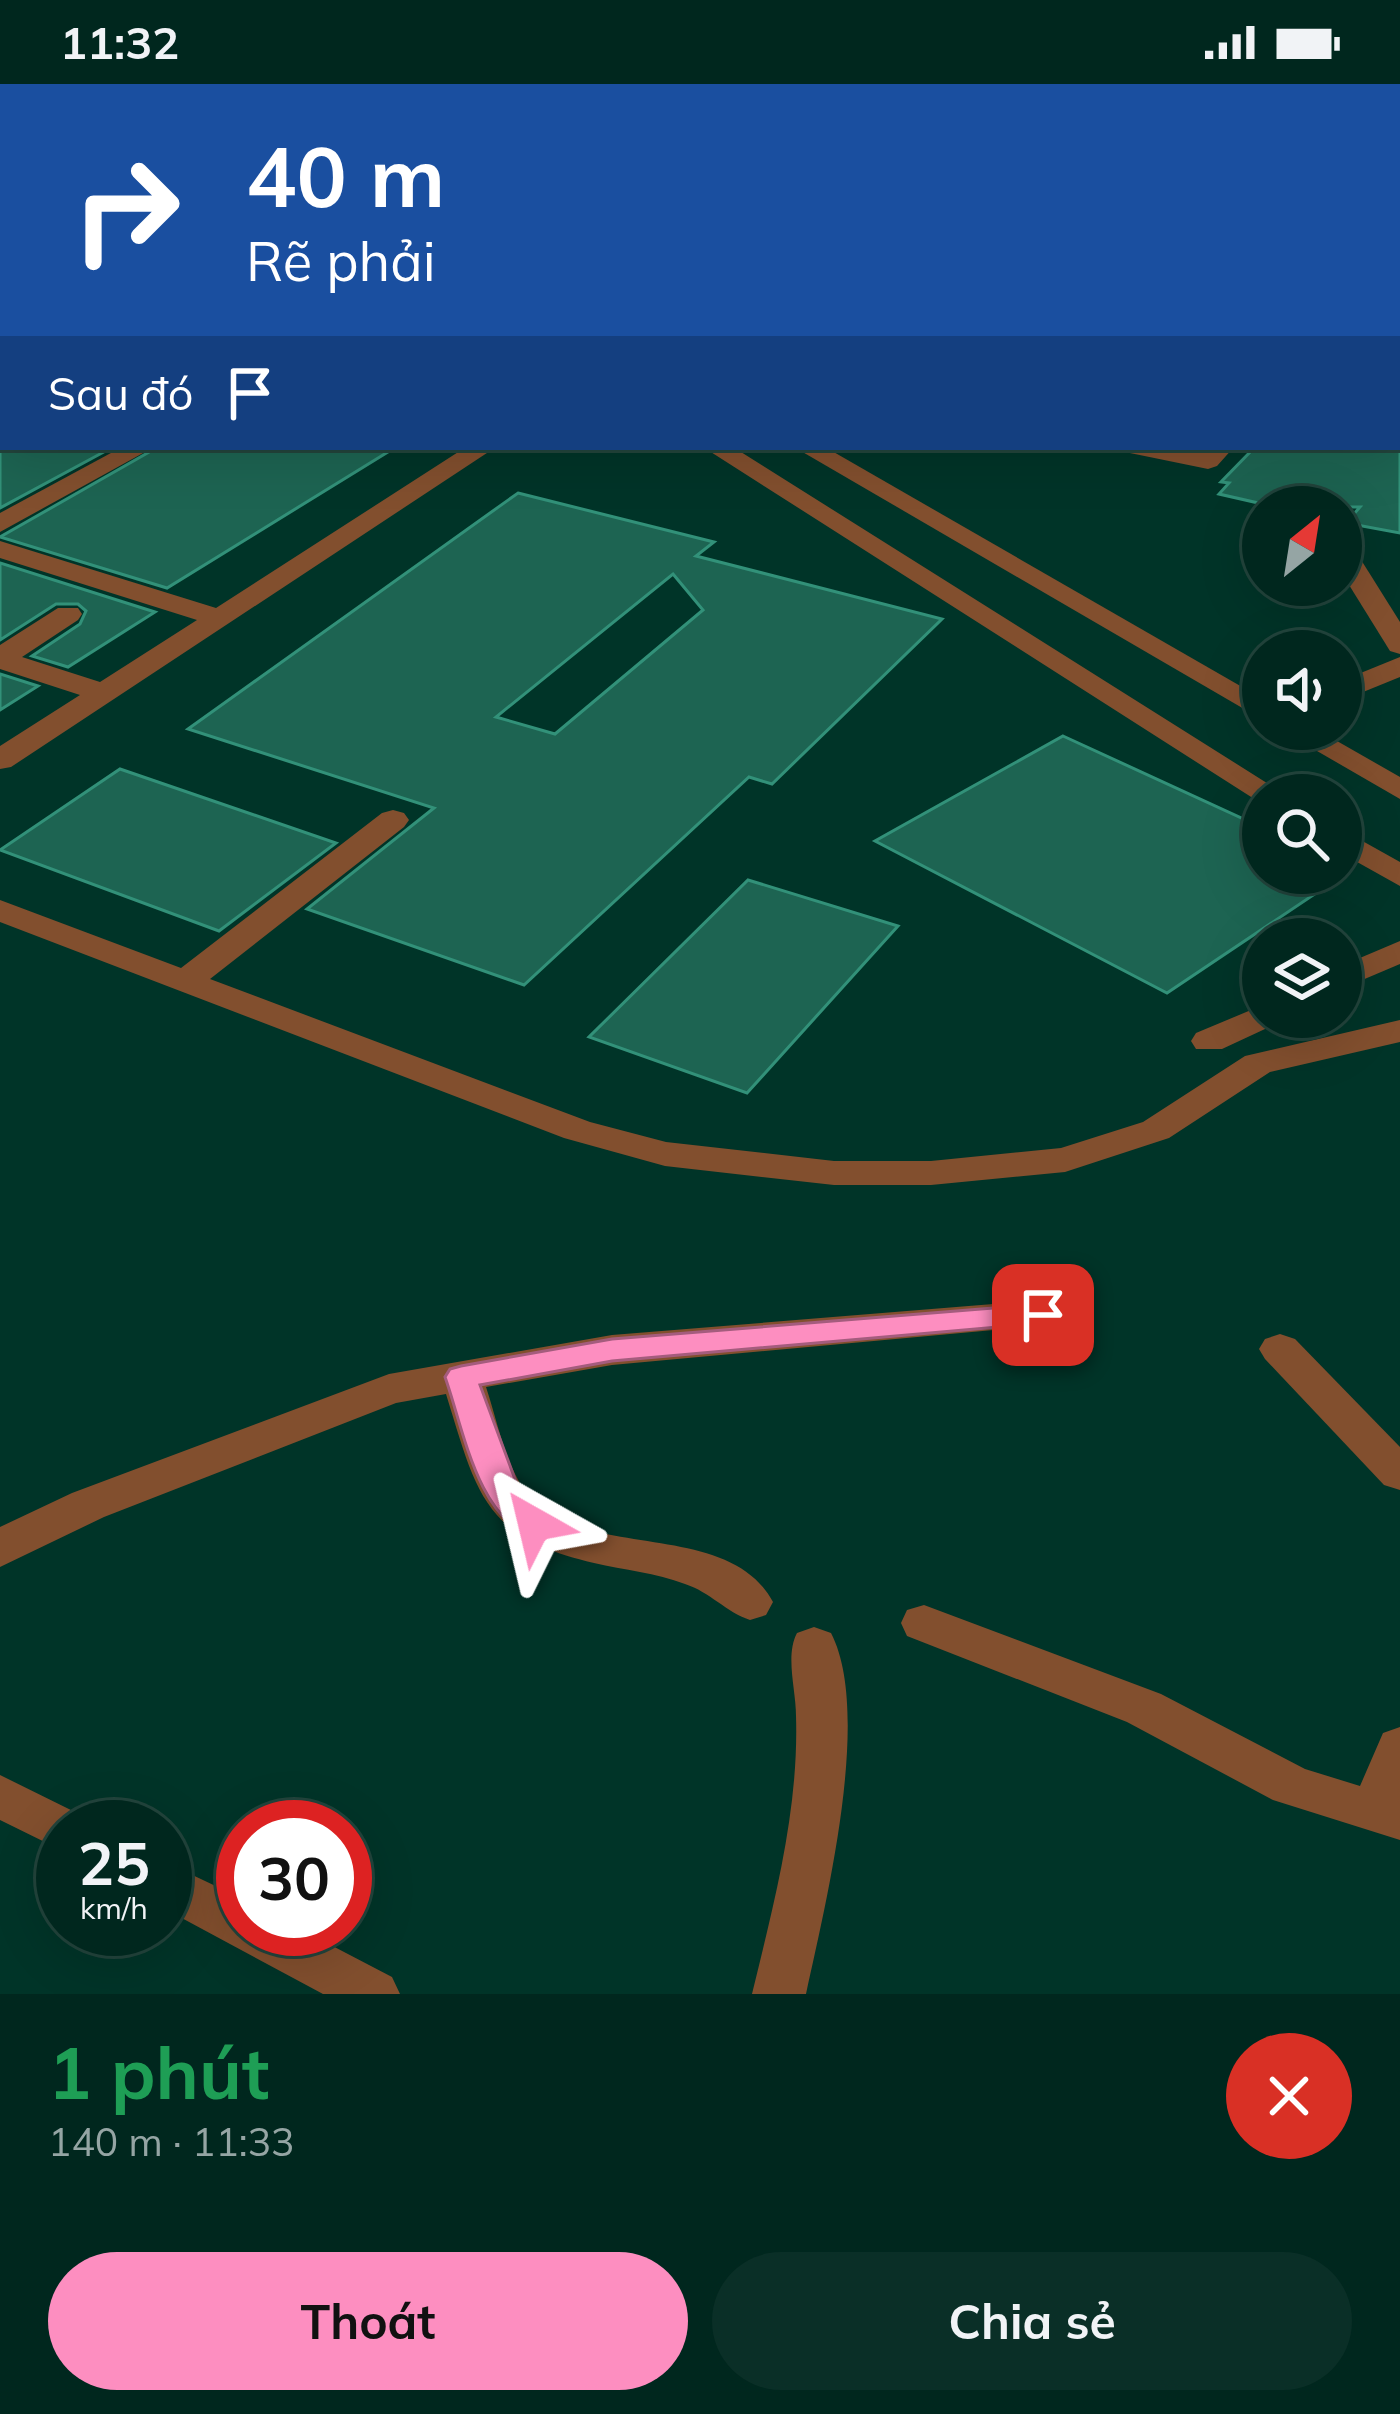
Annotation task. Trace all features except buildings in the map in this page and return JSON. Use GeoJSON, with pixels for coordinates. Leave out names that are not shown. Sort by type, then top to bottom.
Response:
{"type":"FeatureCollection","features":[{"type":"Feature","properties":{"kind":"street"},"geometry":{"type":"LineString","coordinates":[[0,524],[136,450]]}},
{"type":"Feature","properties":{"kind":"street"},"geometry":{"type":"LineString","coordinates":[[0,760],[478,450]]}},
{"type":"Feature","properties":{"kind":"street"},"geometry":{"type":"LineString","coordinates":[[721,450],[1242,777]]}},
{"type":"Feature","properties":{"kind":"street"},"geometry":{"type":"LineString","coordinates":[[812,450],[1242,699]]}},
{"type":"Feature","properties":{"kind":"street"},"geometry":{"type":"LineString","coordinates":[[1150,450],[1208,461],[1219,450]]}},
{"type":"Feature","properties":{"kind":"street"},"geometry":{"type":"LineString","coordinates":[[0,549],[219,618]]}},
{"type":"Feature","properties":{"kind":"street"},"geometry":{"type":"LineString","coordinates":[[1362,584],[1400,645]]}},
{"type":"Feature","properties":{"kind":"street"},"geometry":{"type":"LineString","coordinates":[[0,659],[68,614]]}},
{"type":"Feature","properties":{"kind":"street"},"geometry":{"type":"LineString","coordinates":[[0,659],[103,693]]}},
{"type":"Feature","properties":{"kind":"street"},"geometry":{"type":"LineString","coordinates":[[1362,683],[1400,666]]}},
{"type":"Feature","properties":{"kind":"street"},"geometry":{"type":"LineString","coordinates":[[1330,750],[1400,790]]}},
{"type":"Feature","properties":{"kind":"street"},"geometry":{"type":"LineString","coordinates":[[185,982],[394,820]]}},
{"type":"Feature","properties":{"kind":"street"},"geometry":{"type":"LineString","coordinates":[[1362,852],[1400,876]]}},
{"type":"Feature","properties":{"kind":"street"},"geometry":{"type":"LineString","coordinates":[[0,910],[577,1130],[664,1154],[834,1174],[931,1173],[1065,1160],[1156,1130],[1258,1064],[1400,1031]]}},
{"type":"Feature","properties":{"kind":"street"},"geometry":{"type":"LineString","coordinates":[[1362,969],[1400,951]]}},
{"type":"Feature","properties":{"kind":"street"},"geometry":{"type":"LineString","coordinates":[[1209,1041],[1242,1026]]}},
{"type":"Feature","properties":{"kind":"street"},"geometry":{"type":"LineString","coordinates":[[0,1550],[88,1505],[389,1389],[612,1350],[1043,1315]]}},
{"type":"Feature","properties":{"kind":"street"},"geometry":{"type":"LineString","coordinates":[[1280,1349],[1400,1474]]}},
{"type":"Feature","properties":{"kind":"street"},"geometry":{"type":"LineString","coordinates":[[461,1377],[504,1494],[519,1515],[575,1539],[710,1577],[750,1602]]}},
{"type":"Feature","properties":{"kind":"street"},"geometry":{"type":"LineString","coordinates":[[923,1623],[1120,1697],[1291,1785],[1387,1816],[1400,1747]]}},
{"type":"Feature","properties":{"kind":"street"},"geometry":{"type":"LineString","coordinates":[[779,1994],[806,1879],[819,1772],[824,1700],[814,1646]]}},
{"type":"Feature","properties":{"kind":"street"},"geometry":{"type":"LineString","coordinates":[[0,1796],[36,1815]]}},
{"type":"Feature","properties":{"kind":"street"},"geometry":{"type":"LineString","coordinates":[[302,1956],[373,1994]]}},
{"type":"Feature","properties":{"kind":"route"},"geometry":{"type":"LineString","coordinates":[[534,1524],[519,1515],[504,1494],[461,1377],[612,1350],[1043,1315]]}}]}
